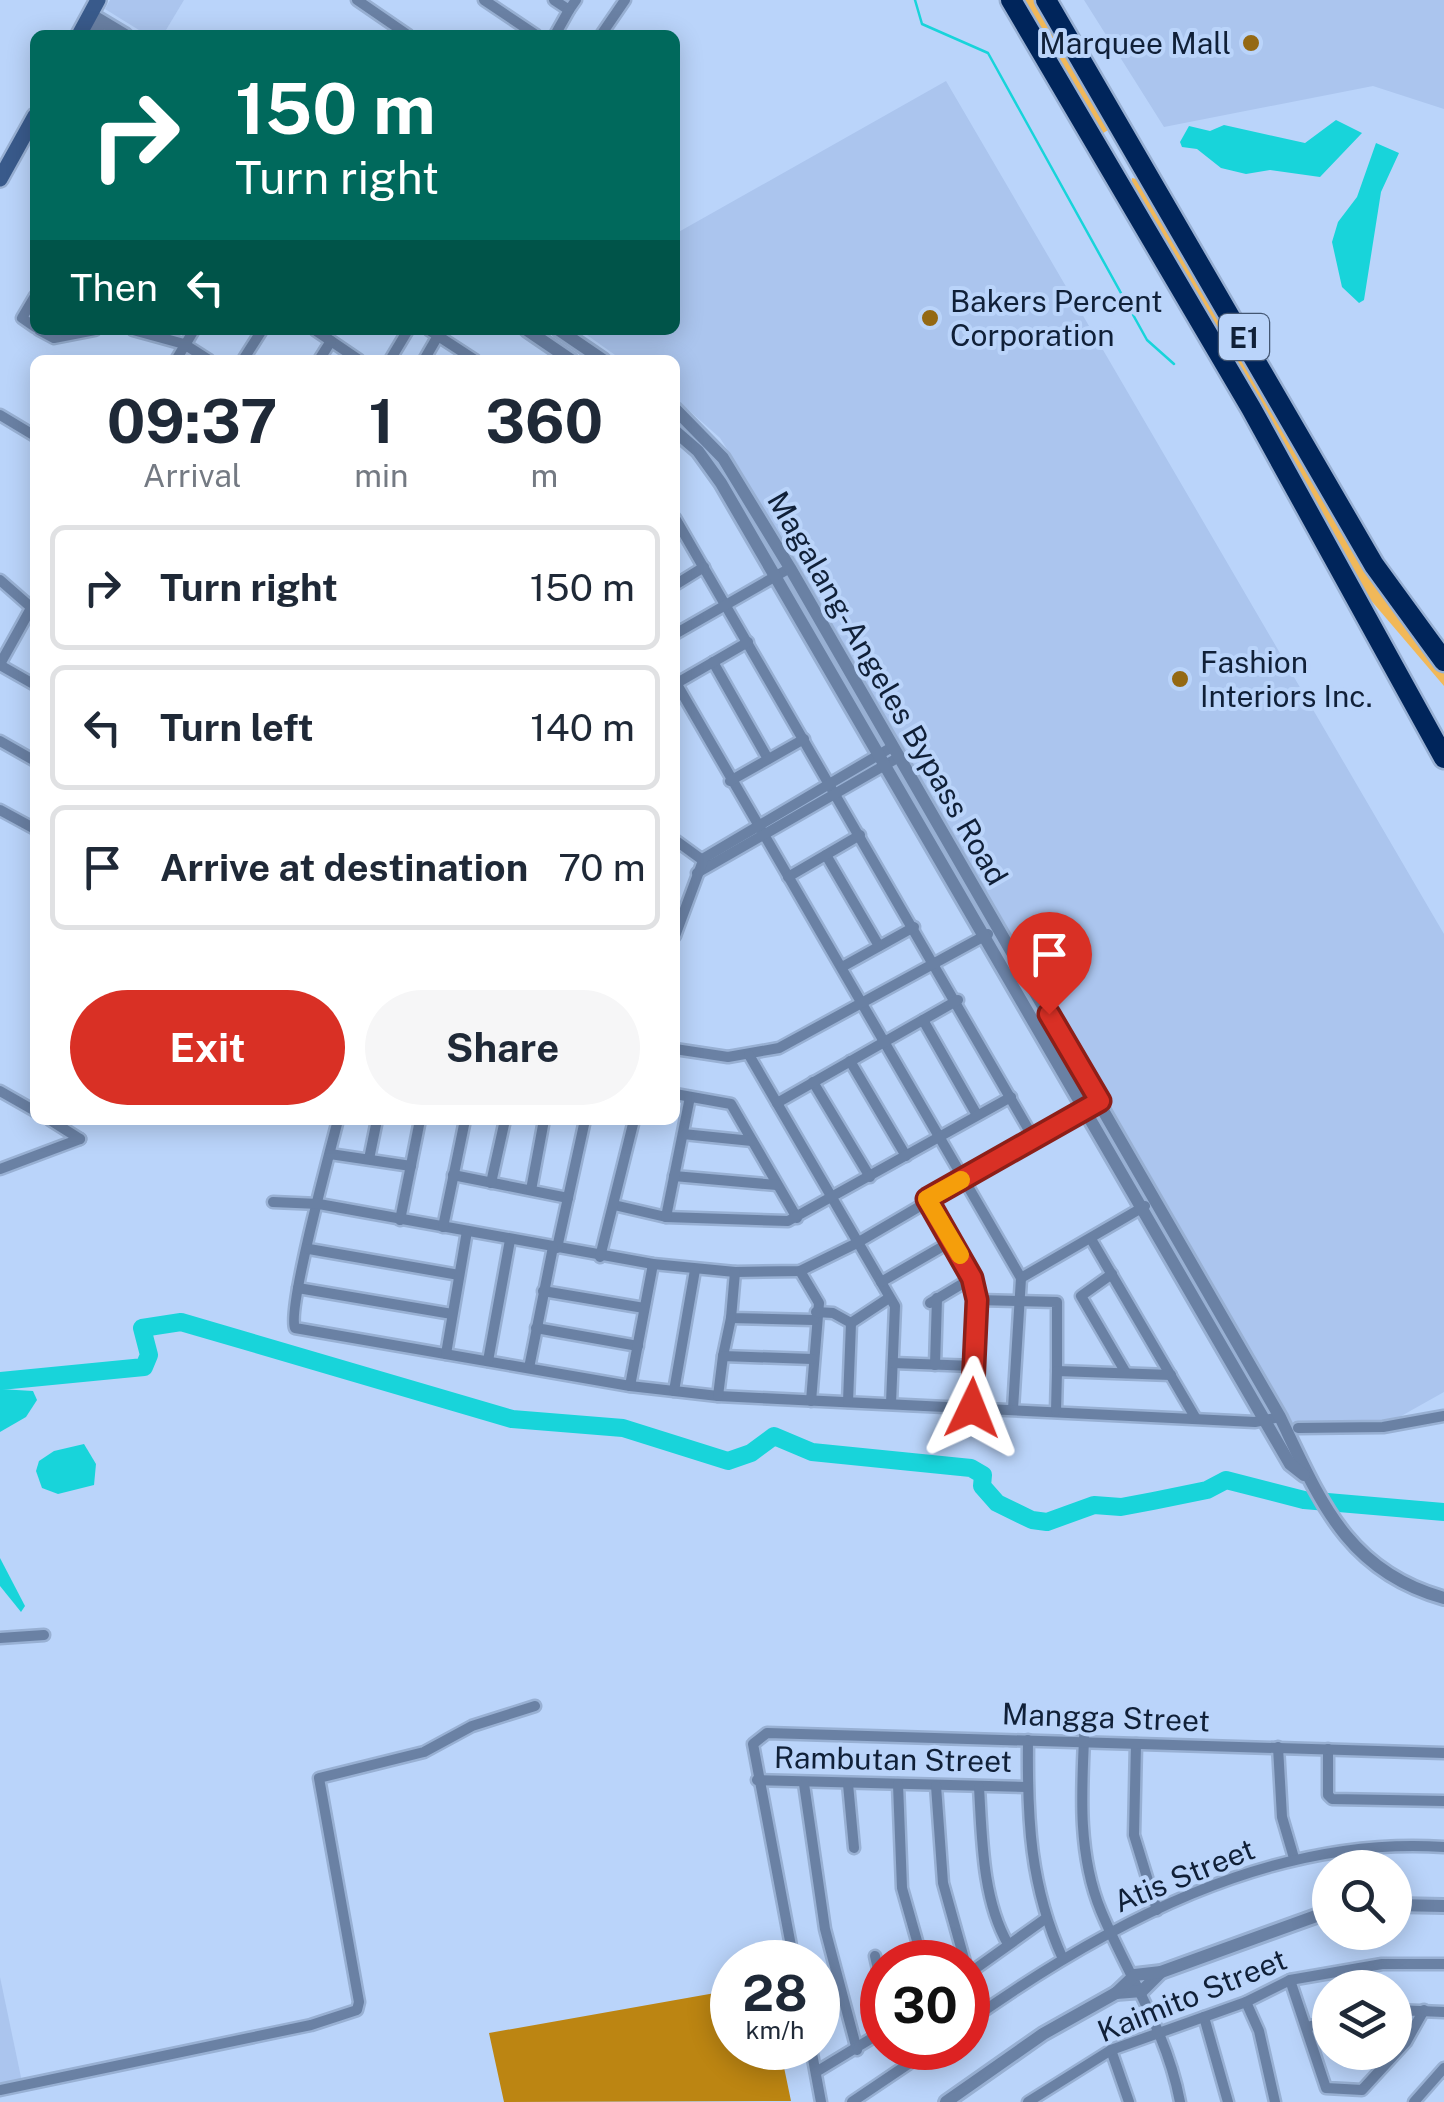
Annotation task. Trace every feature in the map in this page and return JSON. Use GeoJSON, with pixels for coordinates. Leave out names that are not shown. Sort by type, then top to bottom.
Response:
{"type":"FeatureCollection","features":[{"type":"Feature","properties":{"kind":"highway","name":"E1"},"geometry":{"type":"LineString","coordinates":[[1011,0],[1232,375],[1444,758]]}},
{"type":"Feature","properties":{"kind":"highway","name":"E1"},"geometry":{"type":"LineString","coordinates":[[1046,0],[1374,565],[1444,661]]}},
{"type":"Feature","properties":{"kind":"main road"},"geometry":{"type":"LineString","coordinates":[[3,167],[30,124]]}},
{"type":"Feature","properties":{"kind":"street"},"geometry":{"type":"LineString","coordinates":[[356,0],[401,30]]}},
{"type":"Feature","properties":{"kind":"street"},"geometry":{"type":"LineString","coordinates":[[484,0],[529,30]]}},
{"type":"Feature","properties":{"kind":"street"},"geometry":{"type":"LineString","coordinates":[[554,0],[573,5],[558,30]]}},
{"type":"Feature","properties":{"kind":"street"},"geometry":{"type":"LineString","coordinates":[[604,30],[625,0]]}},
{"type":"Feature","properties":{"kind":"street"},"geometry":{"type":"LineString","coordinates":[[88,18],[114,30]]}},
{"type":"Feature","properties":{"kind":"street"},"geometry":{"type":"LineString","coordinates":[[30,304],[22,318],[30,324]]}},
{"type":"Feature","properties":{"kind":"street"},"geometry":{"type":"LineString","coordinates":[[151,335],[184,344],[201,355]]}},
{"type":"Feature","properties":{"kind":"street"},"geometry":{"type":"LineString","coordinates":[[178,355],[190,335]]}},
{"type":"Feature","properties":{"kind":"street"},"geometry":{"type":"LineString","coordinates":[[322,335],[352,355]]}},
{"type":"Feature","properties":{"kind":"street"},"geometry":{"type":"LineString","coordinates":[[438,335],[468,355]]}},
{"type":"Feature","properties":{"kind":"street"},"geometry":{"type":"LineString","coordinates":[[534,335],[564,355]]}},
{"type":"Feature","properties":{"kind":"street"},"geometry":{"type":"LineString","coordinates":[[566,335],[596,355]]}},
{"type":"Feature","properties":{"kind":"street"},"geometry":{"type":"LineString","coordinates":[[323,355],[332,342]]}},
{"type":"Feature","properties":{"kind":"street","name":"Magalang-Angeles Bypass Road"},"geometry":{"type":"LineString","coordinates":[[680,414],[723,458],[999,926],[1100,1101],[1273,1419],[1290,1464],[1306,1478],[1325,1512],[1359,1550],[1387,1572],[1444,1598]]}},
{"type":"Feature","properties":{"kind":"street"},"geometry":{"type":"LineString","coordinates":[[0,415],[30,433]]}},
{"type":"Feature","properties":{"kind":"street","name":"Magalang-Angeles Bypass Road"},"geometry":{"type":"LineString","coordinates":[[680,435],[710,466],[1140,1209],[1273,1419]]}},
{"type":"Feature","properties":{"kind":"street"},"geometry":{"type":"LineString","coordinates":[[680,526],[958,1000],[1034,1139]]}},
{"type":"Feature","properties":{"kind":"street"},"geometry":{"type":"LineString","coordinates":[[680,581],[704,567]]}},
{"type":"Feature","properties":{"kind":"street"},"geometry":{"type":"LineString","coordinates":[[680,631],[790,568]]}},
{"type":"Feature","properties":{"kind":"street"},"geometry":{"type":"LineString","coordinates":[[0,580],[30,603]]}},
{"type":"Feature","properties":{"kind":"street"},"geometry":{"type":"LineString","coordinates":[[30,613],[0,664],[30,682]]}},
{"type":"Feature","properties":{"kind":"street"},"geometry":{"type":"LineString","coordinates":[[680,680],[748,642]]}},
{"type":"Feature","properties":{"kind":"street"},"geometry":{"type":"LineString","coordinates":[[713,662],[768,759]]}},
{"type":"Feature","properties":{"kind":"street"},"geometry":{"type":"LineString","coordinates":[[680,689],[1020,1278],[1013,1409]]}},
{"type":"Feature","properties":{"kind":"street"},"geometry":{"type":"LineString","coordinates":[[730,780],[804,739]]}},
{"type":"Feature","properties":{"kind":"street"},"geometry":{"type":"LineString","coordinates":[[0,741],[30,758]]}},
{"type":"Feature","properties":{"kind":"street"},"geometry":{"type":"LineString","coordinates":[[680,921],[696,874],[708,863],[895,752]]}},
{"type":"Feature","properties":{"kind":"street"},"geometry":{"type":"LineString","coordinates":[[0,810],[30,826]]}},
{"type":"Feature","properties":{"kind":"street"},"geometry":{"type":"LineString","coordinates":[[788,877],[860,835]]}},
{"type":"Feature","properties":{"kind":"street"},"geometry":{"type":"LineString","coordinates":[[680,843],[708,863]]}},
{"type":"Feature","properties":{"kind":"street"},"geometry":{"type":"LineString","coordinates":[[826,855],[879,946]]}},
{"type":"Feature","properties":{"kind":"street"},"geometry":{"type":"LineString","coordinates":[[842,968],[914,926]]}},
{"type":"Feature","properties":{"kind":"street"},"geometry":{"type":"LineString","coordinates":[[680,1050],[728,1057],[749,1055],[807,1035],[999,926]]}},
{"type":"Feature","properties":{"kind":"street"},"geometry":{"type":"LineString","coordinates":[[777,1103],[958,1000]]}},
{"type":"Feature","properties":{"kind":"street"},"geometry":{"type":"LineString","coordinates":[[922,1020],[977,1115]]}},
{"type":"Feature","properties":{"kind":"street"},"geometry":{"type":"LineString","coordinates":[[749,1055],[896,1312],[891,1403]]}},
{"type":"Feature","properties":{"kind":"street"},"geometry":{"type":"LineString","coordinates":[[850,1061],[906,1156]]}},
{"type":"Feature","properties":{"kind":"street"},"geometry":{"type":"LineString","coordinates":[[813,1082],[870,1177]]}},
{"type":"Feature","properties":{"kind":"street"},"geometry":{"type":"LineString","coordinates":[[0,1091],[30,1109]]}},
{"type":"Feature","properties":{"kind":"street"},"geometry":{"type":"LineString","coordinates":[[680,1095],[729,1103],[797,1218]]}},
{"type":"Feature","properties":{"kind":"street"},"geometry":{"type":"LineString","coordinates":[[666,1217],[690,1096]]}},
{"type":"Feature","properties":{"kind":"street"},"geometry":{"type":"LineString","coordinates":[[614,1206],[666,1217],[739,1223],[797,1218],[1011,1097]]}},
{"type":"Feature","properties":{"kind":"street"},"geometry":{"type":"LineString","coordinates":[[273,1202],[319,1204],[600,1257],[695,1270],[800,1271],[856,1243],[1100,1101]]}},
{"type":"Feature","properties":{"kind":"street"},"geometry":{"type":"LineString","coordinates":[[0,1169],[80,1139],[58,1125]]}},
{"type":"Feature","properties":{"kind":"street"},"geometry":{"type":"LineString","coordinates":[[337,1125],[298,1288],[292,1320],[295,1328],[630,1386],[718,1396],[1273,1419]]}},
{"type":"Feature","properties":{"kind":"street"},"geometry":{"type":"LineString","coordinates":[[369,1160],[376,1125]]}},
{"type":"Feature","properties":{"kind":"street"},"geometry":{"type":"LineString","coordinates":[[400,1220],[419,1125]]}},
{"type":"Feature","properties":{"kind":"street"},"geometry":{"type":"LineString","coordinates":[[442,1227],[464,1125]]}},
{"type":"Feature","properties":{"kind":"street"},"geometry":{"type":"LineString","coordinates":[[491,1183],[504,1125]]}},
{"type":"Feature","properties":{"kind":"street"},"geometry":{"type":"LineString","coordinates":[[531,1190],[543,1125]]}},
{"type":"Feature","properties":{"kind":"street"},"geometry":{"type":"LineString","coordinates":[[529,1368],[543,1291],[584,1125]]}},
{"type":"Feature","properties":{"kind":"street"},"geometry":{"type":"LineString","coordinates":[[600,1257],[633,1125]]}},
{"type":"Feature","properties":{"kind":"street"},"geometry":{"type":"LineString","coordinates":[[682,1134],[752,1141]]}},
{"type":"Feature","properties":{"kind":"street"},"geometry":{"type":"LineString","coordinates":[[330,1154],[411,1166]]}},
{"type":"Feature","properties":{"kind":"street"},"geometry":{"type":"LineString","coordinates":[[453,1175],[568,1198]]}},
{"type":"Feature","properties":{"kind":"street"},"geometry":{"type":"LineString","coordinates":[[674,1176],[776,1185]]}},
{"type":"Feature","properties":{"kind":"street"},"geometry":{"type":"LineString","coordinates":[[927,1199],[972,1278],[977,1300],[972,1408]]}},
{"type":"Feature","properties":{"kind":"street"},"geometry":{"type":"LineString","coordinates":[[1020,1278],[1154,1200]]}},
{"type":"Feature","properties":{"kind":"street"},"geometry":{"type":"LineString","coordinates":[[446,1354],[467,1232]]}},
{"type":"Feature","properties":{"kind":"street"},"geometry":{"type":"LineString","coordinates":[[1091,1238],[1195,1417]]}},
{"type":"Feature","properties":{"kind":"street"},"geometry":{"type":"LineString","coordinates":[[488,1361],[510,1240]]}},
{"type":"Feature","properties":{"kind":"street"},"geometry":{"type":"LineString","coordinates":[[881,1282],[952,1242]]}},
{"type":"Feature","properties":{"kind":"street"},"geometry":{"type":"LineString","coordinates":[[308,1249],[459,1275]]}},
{"type":"Feature","properties":{"kind":"street"},"geometry":{"type":"LineString","coordinates":[[630,1386],[653,1264]]}},
{"type":"Feature","properties":{"kind":"street"},"geometry":{"type":"LineString","coordinates":[[674,1391],[695,1270]]}},
{"type":"Feature","properties":{"kind":"street"},"geometry":{"type":"LineString","coordinates":[[800,1271],[819,1302],[811,1401]]}},
{"type":"Feature","properties":{"kind":"street"},"geometry":{"type":"LineString","coordinates":[[718,1396],[735,1272]]}},
{"type":"Feature","properties":{"kind":"street"},"geometry":{"type":"LineString","coordinates":[[1112,1274],[1081,1296],[1126,1374]]}},
{"type":"Feature","properties":{"kind":"street"},"geometry":{"type":"LineString","coordinates":[[936,1365],[934,1300],[972,1278]]}},
{"type":"Feature","properties":{"kind":"street"},"geometry":{"type":"LineString","coordinates":[[298,1288],[452,1314]]}},
{"type":"Feature","properties":{"kind":"street"},"geometry":{"type":"LineString","coordinates":[[543,1291],[644,1308]]}},
{"type":"Feature","properties":{"kind":"street"},"geometry":{"type":"LineString","coordinates":[[852,1322],[890,1298]]}},
{"type":"Feature","properties":{"kind":"street"},"geometry":{"type":"LineString","coordinates":[[977,1300],[1058,1302],[1056,1411]]}},
{"type":"Feature","properties":{"kind":"street"},"geometry":{"type":"LineString","coordinates":[[731,1318],[833,1313],[852,1322]]}},
{"type":"Feature","properties":{"kind":"street"},"geometry":{"type":"LineString","coordinates":[[848,1402],[852,1322]]}},
{"type":"Feature","properties":{"kind":"street"},"geometry":{"type":"LineString","coordinates":[[536,1328],[638,1346]]}},
{"type":"Feature","properties":{"kind":"street"},"geometry":{"type":"LineString","coordinates":[[722,1356],[812,1359]]}},
{"type":"Feature","properties":{"kind":"street"},"geometry":{"type":"LineString","coordinates":[[893,1364],[974,1366]]}},
{"type":"Feature","properties":{"kind":"street"},"geometry":{"type":"LineString","coordinates":[[1057,1371],[1171,1375]]}},
{"type":"Feature","properties":{"kind":"street"},"geometry":{"type":"LineString","coordinates":[[1298,1428],[1383,1427],[1444,1416]]}},
{"type":"Feature","properties":{"kind":"street"},"geometry":{"type":"LineString","coordinates":[[0,1638],[44,1635]]}},
{"type":"Feature","properties":{"kind":"street"},"geometry":{"type":"LineString","coordinates":[[0,2090],[312,2024],[357,2010],[360,2002],[319,1778],[433,1749],[472,1726],[535,1706]]}},
{"type":"Feature","properties":{"kind":"street"},"geometry":{"type":"LineString","coordinates":[[1085,1720],[1082,1827],[1089,1873],[1110,1931],[1159,2030],[1180,2102]]}},
{"type":"Feature","properties":{"kind":"street","name":"Mangga Street"},"geometry":{"type":"LineString","coordinates":[[758,1780],[753,1744],[766,1733],[1444,1752]]}},
{"type":"Feature","properties":{"kind":"street"},"geometry":{"type":"LineString","coordinates":[[1028,1740],[1032,1872],[1045,1919],[1063,1959]]}},
{"type":"Feature","properties":{"kind":"street"},"geometry":{"type":"LineString","coordinates":[[1136,1744],[1134,1834],[1157,1910]]}},
{"type":"Feature","properties":{"kind":"street"},"geometry":{"type":"LineString","coordinates":[[1278,1746],[1282,1817],[1294,1858]]}},
{"type":"Feature","properties":{"kind":"street"},"geometry":{"type":"LineString","coordinates":[[1328,1749],[1328,1796],[1332,1798],[1444,1801]]}},
{"type":"Feature","properties":{"kind":"street"},"geometry":{"type":"LineString","coordinates":[[758,1780],[790,1940]]}},
{"type":"Feature","properties":{"kind":"street","name":"Rambutan Street"},"geometry":{"type":"LineString","coordinates":[[758,1780],[1027,1787]]}},
{"type":"Feature","properties":{"kind":"street"},"geometry":{"type":"LineString","coordinates":[[804,1784],[825,1929],[858,2050],[816,2072],[821,2102]]}},
{"type":"Feature","properties":{"kind":"street"},"geometry":{"type":"LineString","coordinates":[[848,1784],[854,1848]]}},
{"type":"Feature","properties":{"kind":"street"},"geometry":{"type":"LineString","coordinates":[[898,1784],[902,1888],[917,1940]]}},
{"type":"Feature","properties":{"kind":"street"},"geometry":{"type":"LineString","coordinates":[[936,1786],[943,1883],[960,1940]]}},
{"type":"Feature","properties":{"kind":"street"},"geometry":{"type":"LineString","coordinates":[[979,1787],[986,1869],[1008,1944]]}},
{"type":"Feature","properties":{"kind":"street","name":"Atis Street"},"geometry":{"type":"LineString","coordinates":[[990,2007],[1110,1931],[1294,1858],[1340,1849],[1444,1847]]}},
{"type":"Feature","properties":{"kind":"street"},"geometry":{"type":"LineString","coordinates":[[1412,1905],[1444,1906]]}},
{"type":"Feature","properties":{"kind":"street"},"geometry":{"type":"LineString","coordinates":[[946,2102],[1043,2034],[1116,1993],[1135,1975],[1160,1972],[1312,1917]]}},
{"type":"Feature","properties":{"kind":"street"},"geometry":{"type":"LineString","coordinates":[[990,1955],[1045,1919]]}},
{"type":"Feature","properties":{"kind":"street","name":"Kaimito Street"},"geometry":{"type":"LineString","coordinates":[[1028,2102],[1111,2050],[1246,2002],[1290,1980],[1382,1964],[1444,1964]]}},
{"type":"Feature","properties":{"kind":"street"},"geometry":{"type":"LineString","coordinates":[[1116,1993],[1142,1991],[1160,1972]]}},
{"type":"Feature","properties":{"kind":"street"},"geometry":{"type":"LineString","coordinates":[[1290,1980],[1308,2028],[1322,2085],[1355,2091],[1366,2086],[1406,2042],[1424,2010]]}},
{"type":"Feature","properties":{"kind":"street"},"geometry":{"type":"LineString","coordinates":[[1246,2002],[1259,2032],[1274,2102]]}},
{"type":"Feature","properties":{"kind":"street"},"geometry":{"type":"LineString","coordinates":[[1412,2010],[1444,2012]]}},
{"type":"Feature","properties":{"kind":"street"},"geometry":{"type":"LineString","coordinates":[[1204,2018],[1228,2102]]}},
{"type":"Feature","properties":{"kind":"street"},"geometry":{"type":"LineString","coordinates":[[1308,2028],[1312,2027]]}},
{"type":"Feature","properties":{"kind":"street"},"geometry":{"type":"LineString","coordinates":[[1111,2050],[1128,2102]]}},
{"type":"Feature","properties":{"kind":"street"},"geometry":{"type":"LineString","coordinates":[[1414,2102],[1444,2068]]}},
{"type":"Feature","properties":{"kind":"street"},"geometry":{"type":"LineString","coordinates":[[852,2102],[899,2070]]}},
{"type":"Feature","properties":{"kind":"shaded area"},"geometry":{"type":"Polygon","coordinates":[[[110,0],[184,0],[166,30],[139,30],[105,9],[110,0]]]}},
{"type":"Feature","properties":{"kind":"shaded area"},"geometry":{"type":"Polygon","coordinates":[[[1017,0],[1038,0],[1113,127],[1100,135],[1017,0]]]}},
{"type":"Feature","properties":{"kind":"shaded area","name":"Marquee Mall"},"geometry":{"type":"Polygon","coordinates":[[[1084,0],[1444,0],[1444,109],[1373,86],[1164,127],[1084,0]]]}},
{"type":"Feature","properties":{"kind":"shaded area"},"geometry":{"type":"Polygon","coordinates":[[[946,81],[1444,934],[1444,1392],[1387,1424],[1293,1425],[741,471],[720,438],[680,402],[680,355],[615,355],[587,335],[680,335],[680,231],[946,81]]]}},
{"type":"Feature","properties":{"kind":"shaded area"},"geometry":{"type":"Polygon","coordinates":[[[1336,120],[1362,133],[1320,177],[1270,170],[1246,174],[1221,168],[1197,149],[1182,147],[1180,142],[1189,126],[1210,131],[1224,125],[1305,143],[1336,120]]]}},
{"type":"Feature","properties":{"kind":"shaded area"},"geometry":{"type":"Polygon","coordinates":[[[1376,143],[1399,153],[1381,192],[1364,300],[1359,303],[1342,287],[1332,242],[1338,222],[1357,197],[1376,143]]]}},
{"type":"Feature","properties":{"kind":"shaded area"},"geometry":{"type":"Polygon","coordinates":[[[1132,178],[1146,181],[1444,669],[1444,686],[1363,591],[1130,190],[1132,178]]]}},
{"type":"Feature","properties":{"kind":"shaded area"},"geometry":{"type":"Polygon","coordinates":[[[0,1389],[33,1391],[37,1400],[26,1417],[0,1432],[0,1389]]]}},
{"type":"Feature","properties":{"kind":"shaded area"},"geometry":{"type":"Polygon","coordinates":[[[84,1444],[96,1464],[94,1485],[58,1494],[42,1488],[36,1471],[39,1461],[54,1451],[84,1444]]]}},
{"type":"Feature","properties":{"kind":"shaded area"},"geometry":{"type":"Polygon","coordinates":[[[0,1558],[25,1606],[21,1612],[0,1586],[0,1558]]]}},
{"type":"Feature","properties":{"kind":"shaded area"},"geometry":{"type":"Polygon","coordinates":[[[0,1977],[22,2082],[0,2086],[0,1977]]]}},
{"type":"Feature","properties":{"kind":"shaded area"},"geometry":{"type":"Polygon","coordinates":[[[710,1994],[710,2070],[785,2070],[791,2101],[504,2102],[489,2033],[710,1994]]]}},
{"type":"Feature","properties":{"kind":"waterway"},"geometry":{"type":"LineString","coordinates":[[915,0],[922,24],[988,53],[1147,340],[1174,364]]}},
{"type":"Feature","properties":{"kind":"waterway"},"geometry":{"type":"LineString","coordinates":[[0,1381],[144,1367],[149,1355],[142,1328],[181,1322],[512,1419],[623,1428],[728,1461],[751,1453],[774,1436],[812,1452],[971,1468],[983,1475],[982,1486],[997,1503],[1032,1520],[1047,1522],[1094,1505],[1121,1507],[1207,1490],[1226,1480],[1304,1500],[1444,1512]]}},
{"type":"Feature","properties":{"kind":"slow traffic"},"geometry":{"type":"LineString","coordinates":[[960,1255],[927,1199],[961,1180]]}},
{"type":"Feature","properties":{"kind":"place","name":"Marquee Mall"},"geometry":{"type":"Point","coordinates":[1251,43]}},
{"type":"Feature","properties":{"kind":"place","name":"Bakers Percent Corporation"},"geometry":{"type":"Point","coordinates":[930,318]}},
{"type":"Feature","properties":{"kind":"place","name":"Fashion Interiors Inc."},"geometry":{"type":"Point","coordinates":[1180,679]}},
{"type":"Feature","properties":{"kind":"route"},"geometry":{"type":"LineString","coordinates":[[972,1408],[977,1300],[972,1278],[927,1199],[1100,1101],[1049,1014]]}}]}
